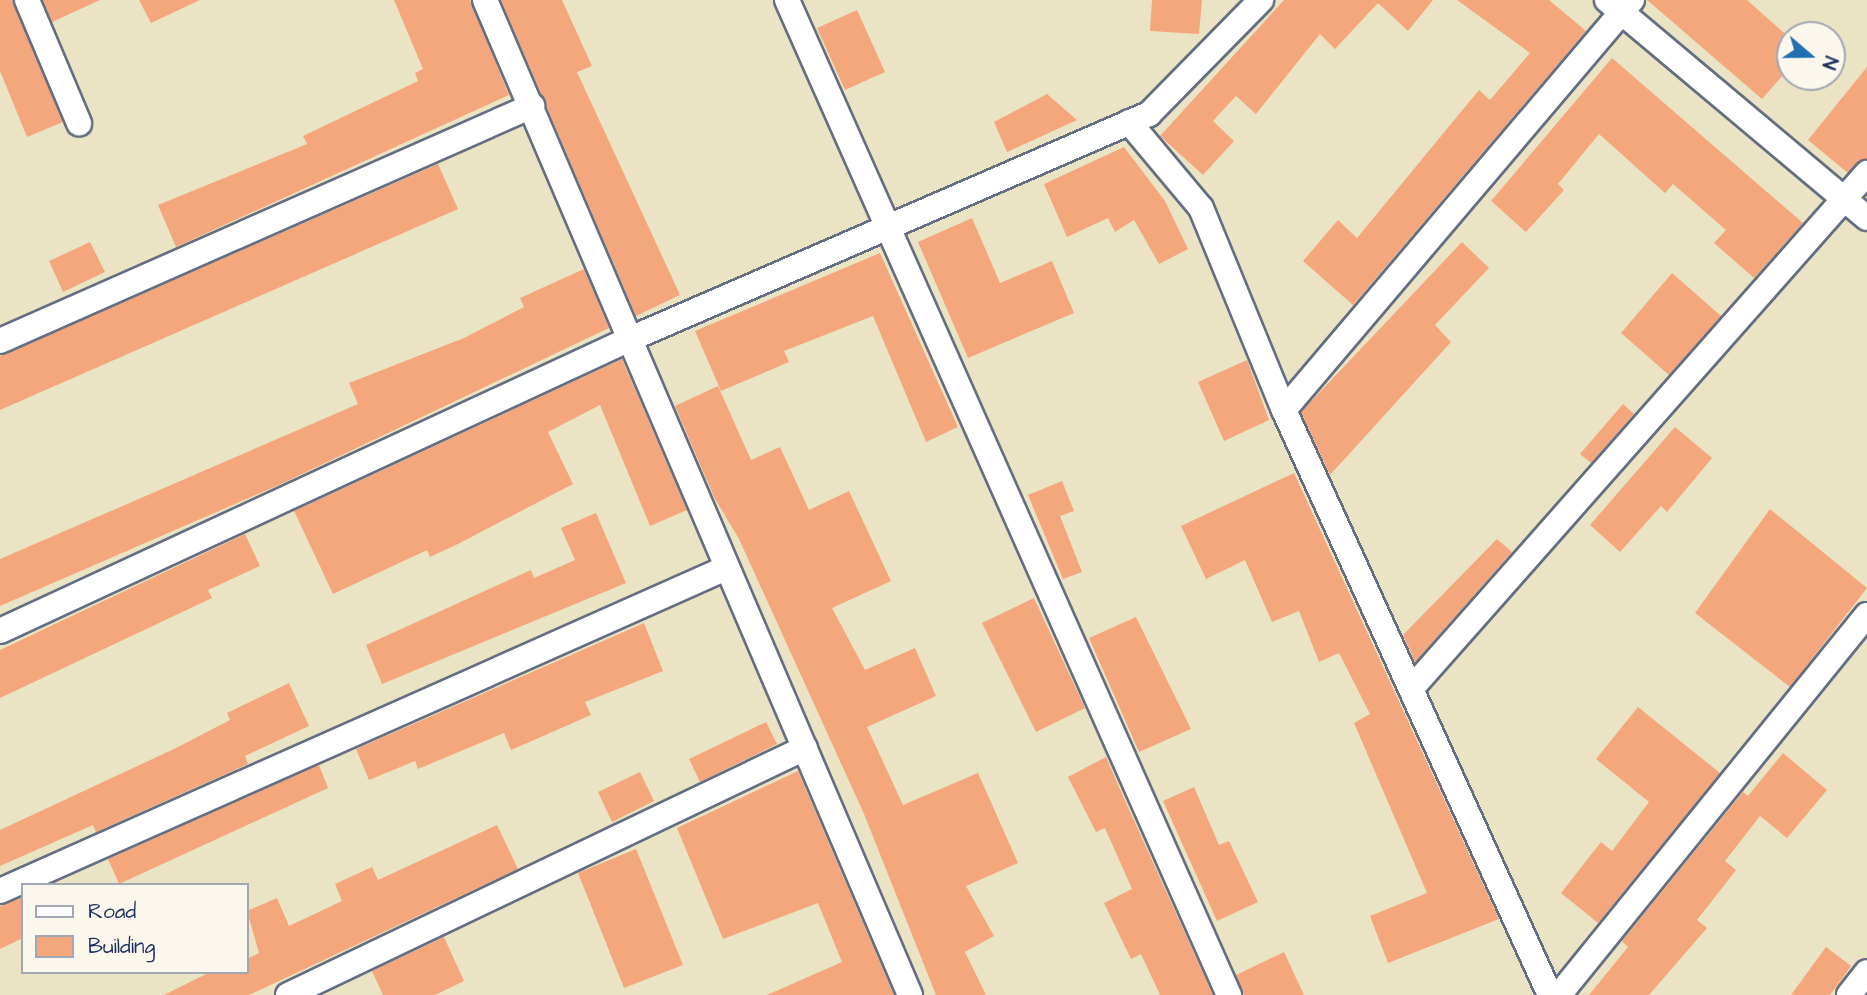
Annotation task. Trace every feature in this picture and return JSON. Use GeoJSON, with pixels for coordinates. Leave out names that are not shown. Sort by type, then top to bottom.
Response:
{"type":"FeatureCollection","features":[{"type":"Feature","properties":{"kind":"street"},"geometry":{"type":"LineString","coordinates":[[27,0],[79,122]]}},
{"type":"Feature","properties":{"kind":"street"},"geometry":{"type":"LineString","coordinates":[[485,0],[910,995]]}},
{"type":"Feature","properties":{"kind":"street"},"geometry":{"type":"LineString","coordinates":[[787,0],[891,222],[1229,995]]}},
{"type":"Feature","properties":{"kind":"street"},"geometry":{"type":"LineString","coordinates":[[0,631],[630,339],[891,222],[1149,114],[1261,0]]}},
{"type":"Feature","properties":{"kind":"street"},"geometry":{"type":"LineString","coordinates":[[1284,410],[1621,4],[1867,218]]}},
{"type":"Feature","properties":{"kind":"street"},"geometry":{"type":"LineString","coordinates":[[0,341],[532,106]]}},
{"type":"Feature","properties":{"kind":"street"},"geometry":{"type":"LineString","coordinates":[[1129,122],[1201,208],[1284,410],[1550,995]]}},
{"type":"Feature","properties":{"kind":"street"},"geometry":{"type":"LineString","coordinates":[[1411,690],[1867,173]]}},
{"type":"Feature","properties":{"kind":"street"},"geometry":{"type":"LineString","coordinates":[[0,891],[726,568]]}},
{"type":"Feature","properties":{"kind":"street"},"geometry":{"type":"LineString","coordinates":[[1559,995],[1867,615]]}},
{"type":"Feature","properties":{"kind":"street"},"geometry":{"type":"LineString","coordinates":[[288,995],[805,748]]}},
{"type":"Feature","properties":{"kind":"street"},"geometry":{"type":"LineString","coordinates":[[1849,995],[1867,972]]}},
{"type":"Feature","properties":{"kind":"building"},"geometry":{"type":"Polygon","coordinates":[[[0,0],[12,0],[63,122],[27,137],[0,71],[0,0]]]}},
{"type":"Feature","properties":{"kind":"building"},"geometry":{"type":"Polygon","coordinates":[[[43,0],[100,0],[52,22],[43,0]]]}},
{"type":"Feature","properties":{"kind":"building"},"geometry":{"type":"Polygon","coordinates":[[[139,0],[200,0],[151,23],[139,0]]]}},
{"type":"Feature","properties":{"kind":"building"},"geometry":{"type":"Polygon","coordinates":[[[394,0],[470,0],[509,95],[176,247],[158,205],[307,144],[303,136],[418,81],[415,73],[423,69],[394,0]]]}},
{"type":"Feature","properties":{"kind":"building"},"geometry":{"type":"Polygon","coordinates":[[[501,0],[562,0],[592,66],[577,72],[680,295],[636,316],[501,0]]]}},
{"type":"Feature","properties":{"kind":"building"},"geometry":{"type":"Polygon","coordinates":[[[1152,0],[1202,0],[1199,34],[1150,31],[1152,0]]]}},
{"type":"Feature","properties":{"kind":"building"},"geometry":{"type":"Polygon","coordinates":[[[1284,0],[1433,0],[1408,31],[1378,3],[1335,49],[1320,34],[1256,114],[1236,96],[1213,121],[1234,141],[1203,175],[1160,136],[1284,0]]]}},
{"type":"Feature","properties":{"kind":"building"},"geometry":{"type":"Polygon","coordinates":[[[1457,0],[1549,0],[1586,31],[1353,305],[1303,261],[1338,220],[1357,238],[1479,90],[1490,100],[1530,53],[1457,0]]]}},
{"type":"Feature","properties":{"kind":"building"},"geometry":{"type":"Polygon","coordinates":[[[1647,0],[1747,0],[1776,26],[1776,83],[1762,99],[1647,0]]]}},
{"type":"Feature","properties":{"kind":"building"},"geometry":{"type":"Polygon","coordinates":[[[857,10],[885,72],[845,90],[817,28],[857,10]]]}},
{"type":"Feature","properties":{"kind":"building"},"geometry":{"type":"Polygon","coordinates":[[[1612,58],[1803,223],[1754,278],[1714,243],[1726,230],[1673,184],[1665,193],[1599,134],[1558,184],[1564,190],[1526,232],[1491,201],[1612,58]]]}},
{"type":"Feature","properties":{"kind":"building"},"geometry":{"type":"Polygon","coordinates":[[[1867,67],[1867,159],[1848,173],[1808,140],[1867,67]]]}},
{"type":"Feature","properties":{"kind":"building"},"geometry":{"type":"Polygon","coordinates":[[[1047,94],[1077,120],[1007,152],[994,122],[1047,94]]]}},
{"type":"Feature","properties":{"kind":"building"},"geometry":{"type":"Polygon","coordinates":[[[1124,147],[1165,201],[1188,249],[1159,264],[1134,220],[1115,232],[1108,218],[1067,237],[1044,184],[1124,147]]]}},
{"type":"Feature","properties":{"kind":"building"},"geometry":{"type":"Polygon","coordinates":[[[438,164],[458,209],[0,410],[0,356],[438,164]]]}},
{"type":"Feature","properties":{"kind":"building"},"geometry":{"type":"Polygon","coordinates":[[[972,218],[1000,283],[1052,261],[1074,313],[968,358],[918,242],[972,218]]]}},
{"type":"Feature","properties":{"kind":"building"},"geometry":{"type":"Polygon","coordinates":[[[90,242],[105,272],[63,292],[49,261],[90,242]]]}},
{"type":"Feature","properties":{"kind":"building"},"geometry":{"type":"Polygon","coordinates":[[[1462,242],[1489,268],[1435,325],[1451,342],[1330,475],[1301,412],[1462,242]]]}},
{"type":"Feature","properties":{"kind":"building"},"geometry":{"type":"Polygon","coordinates":[[[880,253],[958,427],[926,442],[873,316],[784,351],[789,362],[721,391],[695,331],[880,253]]]}},
{"type":"Feature","properties":{"kind":"building"},"geometry":{"type":"Polygon","coordinates":[[[584,269],[609,328],[281,484],[0,606],[0,559],[358,404],[349,383],[464,338],[524,307],[520,298],[584,269]]]}},
{"type":"Feature","properties":{"kind":"building"},"geometry":{"type":"Polygon","coordinates":[[[1672,273],[1721,316],[1669,375],[1621,333],[1672,273]]]}},
{"type":"Feature","properties":{"kind":"building"},"geometry":{"type":"Polygon","coordinates":[[[622,359],[687,510],[650,526],[600,405],[548,432],[573,484],[430,557],[427,550],[333,594],[294,511],[622,359]]]}},
{"type":"Feature","properties":{"kind":"building"},"geometry":{"type":"Polygon","coordinates":[[[1247,360],[1269,420],[1224,441],[1198,382],[1247,360]]]}},
{"type":"Feature","properties":{"kind":"building"},"geometry":{"type":"Polygon","coordinates":[[[718,386],[751,460],[780,447],[809,510],[849,491],[891,581],[832,608],[865,670],[915,648],[936,696],[867,727],[903,805],[978,773],[1018,863],[966,886],[994,936],[965,952],[986,995],[936,995],[864,814],[739,539],[714,497],[675,406],[718,386]]]}},
{"type":"Feature","properties":{"kind":"building"},"geometry":{"type":"Polygon","coordinates":[[[1623,404],[1634,414],[1591,463],[1580,454],[1623,404]]]}},
{"type":"Feature","properties":{"kind":"building"},"geometry":{"type":"Polygon","coordinates":[[[1675,427],[1712,458],[1667,512],[1661,506],[1620,552],[1590,525],[1675,427]]]}},
{"type":"Feature","properties":{"kind":"building"},"geometry":{"type":"Polygon","coordinates":[[[1294,473],[1499,919],[1388,963],[1370,916],[1427,893],[1354,723],[1370,714],[1339,653],[1319,662],[1299,611],[1272,622],[1245,560],[1206,579],[1181,526],[1294,473]]]}},
{"type":"Feature","properties":{"kind":"building"},"geometry":{"type":"Polygon","coordinates":[[[1062,481],[1074,511],[1060,516],[1082,572],[1063,579],[1028,495],[1062,481]]]}},
{"type":"Feature","properties":{"kind":"building"},"geometry":{"type":"Polygon","coordinates":[[[1770,509],[1867,588],[1790,687],[1695,613],[1770,509]]]}},
{"type":"Feature","properties":{"kind":"building"},"geometry":{"type":"Polygon","coordinates":[[[596,513],[626,583],[382,684],[366,645],[531,570],[534,578],[575,560],[561,528],[596,513]]]}},
{"type":"Feature","properties":{"kind":"building"},"geometry":{"type":"Polygon","coordinates":[[[245,534],[260,566],[208,590],[212,598],[0,698],[0,650],[245,534]]]}},
{"type":"Feature","properties":{"kind":"building"},"geometry":{"type":"Polygon","coordinates":[[[1497,539],[1512,552],[1415,662],[1403,635],[1497,539]]]}},
{"type":"Feature","properties":{"kind":"building"},"geometry":{"type":"Polygon","coordinates":[[[1034,598],[1085,708],[1036,732],[982,623],[1034,598]]]}},
{"type":"Feature","properties":{"kind":"building"},"geometry":{"type":"Polygon","coordinates":[[[1136,617],[1191,729],[1139,752],[1089,638],[1136,617]]]}},
{"type":"Feature","properties":{"kind":"building"},"geometry":{"type":"Polygon","coordinates":[[[644,623],[663,671],[585,702],[591,715],[511,750],[504,733],[418,769],[415,761],[369,780],[356,749],[644,623]]]}},
{"type":"Feature","properties":{"kind":"building"},"geometry":{"type":"Polygon","coordinates":[[[289,683],[309,726],[245,756],[248,764],[96,832],[93,825],[0,866],[0,830],[176,748],[230,720],[227,713],[289,683]]]}},
{"type":"Feature","properties":{"kind":"building"},"geometry":{"type":"Polygon","coordinates":[[[1638,707],[1720,773],[1598,923],[1561,893],[1601,842],[1612,851],[1649,802],[1596,759],[1638,707]]]}},
{"type":"Feature","properties":{"kind":"building"},"geometry":{"type":"Polygon","coordinates":[[[766,722],[777,744],[700,782],[689,759],[766,722]]]}},
{"type":"Feature","properties":{"kind":"building"},"geometry":{"type":"Polygon","coordinates":[[[1783,753],[1827,790],[1787,838],[1760,816],[1725,861],[1736,870],[1697,920],[1707,928],[1649,995],[1589,995],[1628,947],[1622,941],[1743,792],[1748,796],[1783,753]]]}},
{"type":"Feature","properties":{"kind":"building"},"geometry":{"type":"Polygon","coordinates":[[[1106,757],[1213,995],[1160,995],[1141,954],[1131,959],[1104,903],[1132,889],[1105,828],[1096,832],[1068,777],[1106,757]]]}},
{"type":"Feature","properties":{"kind":"building"},"geometry":{"type":"Polygon","coordinates":[[[319,765],[328,788],[121,883],[119,883],[108,859],[319,765]]]}},
{"type":"Feature","properties":{"kind":"building"},"geometry":{"type":"Polygon","coordinates":[[[798,771],[894,995],[767,995],[842,962],[818,903],[723,939],[677,828],[798,771]]]}},
{"type":"Feature","properties":{"kind":"building"},"geometry":{"type":"Polygon","coordinates":[[[640,772],[654,801],[612,822],[598,792],[640,772]]]}},
{"type":"Feature","properties":{"kind":"building"},"geometry":{"type":"Polygon","coordinates":[[[1194,787],[1219,845],[1229,841],[1258,902],[1217,921],[1163,801],[1194,787]]]}},
{"type":"Feature","properties":{"kind":"building"},"geometry":{"type":"Polygon","coordinates":[[[497,825],[518,869],[249,995],[164,995],[206,974],[248,974],[248,958],[259,953],[248,911],[277,898],[289,926],[342,901],[335,884],[372,867],[378,880],[497,825]]]}},
{"type":"Feature","properties":{"kind":"building"},"geometry":{"type":"Polygon","coordinates":[[[636,849],[683,965],[624,988],[578,873],[636,849]]]}},
{"type":"Feature","properties":{"kind":"building"},"geometry":{"type":"Polygon","coordinates":[[[21,898],[21,939],[0,949],[0,906],[21,898]]]}},
{"type":"Feature","properties":{"kind":"building"},"geometry":{"type":"Polygon","coordinates":[[[444,937],[464,981],[435,995],[383,995],[372,971],[444,937]]]}},
{"type":"Feature","properties":{"kind":"building"},"geometry":{"type":"Polygon","coordinates":[[[1826,947],[1851,966],[1830,995],[1791,995],[1826,947]]]}},
{"type":"Feature","properties":{"kind":"building"},"geometry":{"type":"Polygon","coordinates":[[[1284,952],[1304,995],[1244,995],[1236,975],[1284,952]]]}}]}
